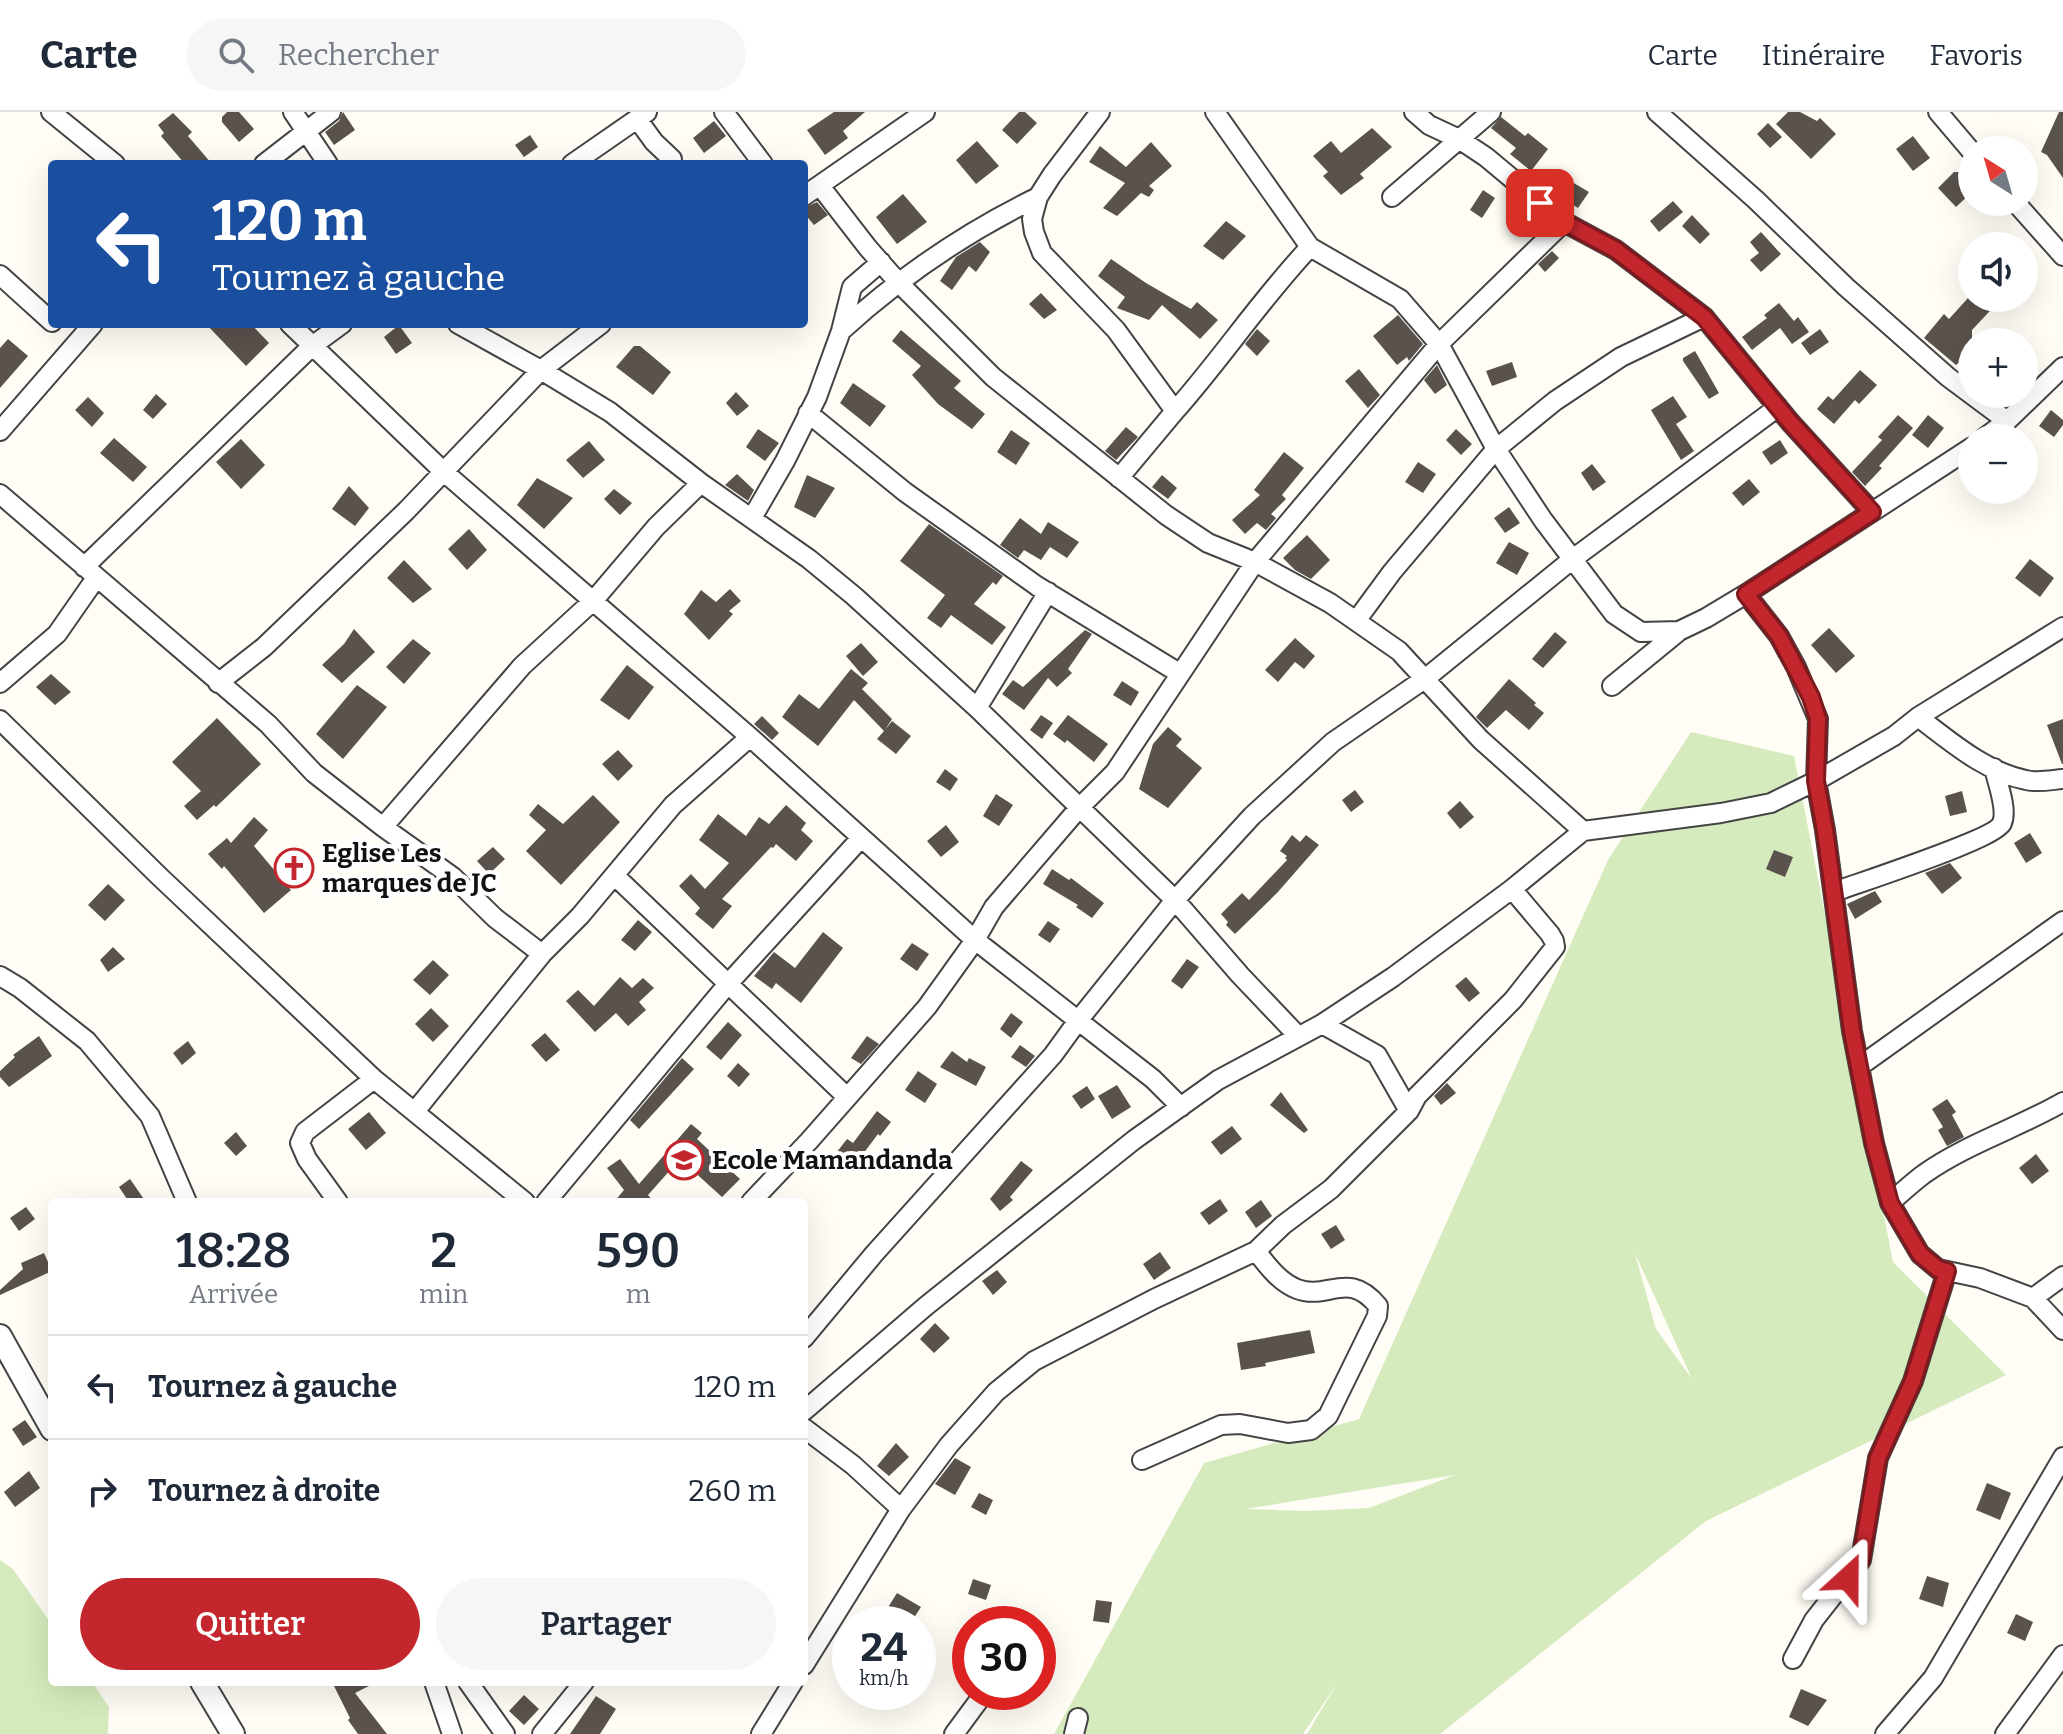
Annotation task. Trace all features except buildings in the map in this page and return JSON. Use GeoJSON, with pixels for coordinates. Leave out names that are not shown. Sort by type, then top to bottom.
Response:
{"type":"FeatureCollection","features":[{"type":"Feature","properties":{"kind":"street"},"geometry":{"type":"LineString","coordinates":[[51,112],[110,160]]}},
{"type":"Feature","properties":{"kind":"street"},"geometry":{"type":"LineString","coordinates":[[293,112],[325,160]]}},
{"type":"Feature","properties":{"kind":"street"},"geometry":{"type":"LineString","coordinates":[[269,160],[331,112]]}},
{"type":"Feature","properties":{"kind":"street"},"geometry":{"type":"LineString","coordinates":[[724,112],[760,160]]}},
{"type":"Feature","properties":{"kind":"street"},"geometry":{"type":"LineString","coordinates":[[925,112],[812,191],[993,377],[1166,515],[1208,543],[1255,562],[1330,603],[1399,651],[1481,740],[1583,831]]}},
{"type":"Feature","properties":{"kind":"street"},"geometry":{"type":"LineString","coordinates":[[1100,112],[1038,197],[1032,219],[1042,253],[1116,330],[1175,411]]}},
{"type":"Feature","properties":{"kind":"street"},"geometry":{"type":"LineString","coordinates":[[1215,112],[1310,247],[1400,299],[1439,344],[1496,449],[1543,520],[1614,614],[1641,632],[1679,631]]}},
{"type":"Feature","properties":{"kind":"street"},"geometry":{"type":"LineString","coordinates":[[1414,112],[1429,125],[1459,139],[1511,176],[1564,222],[1616,250],[1704,317],[1778,407],[1872,512]]}},
{"type":"Feature","properties":{"kind":"street"},"geometry":{"type":"LineString","coordinates":[[1392,197],[1491,112]]}},
{"type":"Feature","properties":{"kind":"street"},"geometry":{"type":"LineString","coordinates":[[1657,112],[1756,200],[1846,287],[1948,377],[2007,421]]}},
{"type":"Feature","properties":{"kind":"street"},"geometry":{"type":"LineString","coordinates":[[1938,112],[1958,136]]}},
{"type":"Feature","properties":{"kind":"street"},"geometry":{"type":"LineString","coordinates":[[578,160],[643,116],[654,142],[672,159]]}},
{"type":"Feature","properties":{"kind":"street"},"geometry":{"type":"LineString","coordinates":[[841,331],[898,282],[981,227],[1038,197]]}},
{"type":"Feature","properties":{"kind":"street"},"geometry":{"type":"LineString","coordinates":[[2027,216],[2063,256]]}},
{"type":"Feature","properties":{"kind":"street"},"geometry":{"type":"LineString","coordinates":[[755,1198],[927,1007],[975,940],[994,907],[1079,808],[1115,772],[1255,562],[1439,344],[1564,222]]}},
{"type":"Feature","properties":{"kind":"street"},"geometry":{"type":"LineString","coordinates":[[1119,478],[1310,247]]}},
{"type":"Feature","properties":{"kind":"street"},"geometry":{"type":"LineString","coordinates":[[752,518],[808,413],[841,331],[852,287],[881,262]]}},
{"type":"Feature","properties":{"kind":"street"},"geometry":{"type":"LineString","coordinates":[[0,275],[48,318]]}},
{"type":"Feature","properties":{"kind":"street"},"geometry":{"type":"LineString","coordinates":[[1356,621],[1400,562],[1496,449],[1555,401],[1621,357],[1704,317]]}},
{"type":"Feature","properties":{"kind":"street"},"geometry":{"type":"LineString","coordinates":[[59,328],[76,343]]}},
{"type":"Feature","properties":{"kind":"street"},"geometry":{"type":"LineString","coordinates":[[0,431],[89,328]]}},
{"type":"Feature","properties":{"kind":"street"},"geometry":{"type":"LineString","coordinates":[[294,328],[444,472],[750,737],[975,940],[1153,1079],[1181,1107]]}},
{"type":"Feature","properties":{"kind":"street"},"geometry":{"type":"LineString","coordinates":[[0,683],[47,644],[90,572],[312,346],[337,328]]}},
{"type":"Feature","properties":{"kind":"street"},"geometry":{"type":"LineString","coordinates":[[465,328],[610,412],[854,596],[977,708],[1175,900],[1298,1036]]}},
{"type":"Feature","properties":{"kind":"street"},"geometry":{"type":"LineString","coordinates":[[218,683],[264,647],[306,608],[444,472],[541,370],[596,328]]}},
{"type":"Feature","properties":{"kind":"street"},"geometry":{"type":"LineString","coordinates":[[2003,424],[2063,367]]}},
{"type":"Feature","properties":{"kind":"street"},"geometry":{"type":"LineString","coordinates":[[808,1333],[874,1254],[1053,1055],[1175,900],[1252,816],[1333,742],[1426,678],[1574,558],[1778,407]]}},
{"type":"Feature","properties":{"kind":"street"},"geometry":{"type":"LineString","coordinates":[[808,413],[905,492],[1048,592],[1179,673]]}},
{"type":"Feature","properties":{"kind":"street"},"geometry":{"type":"LineString","coordinates":[[1612,686],[1679,631],[1746,594],[1958,456]]}},
{"type":"Feature","properties":{"kind":"street"},"geometry":{"type":"LineString","coordinates":[[383,827],[522,666],[594,600],[656,527],[701,483]]}},
{"type":"Feature","properties":{"kind":"street"},"geometry":{"type":"LineString","coordinates":[[0,494],[268,724],[314,773],[453,877],[495,918],[542,954]]}},
{"type":"Feature","properties":{"kind":"street"},"geometry":{"type":"LineString","coordinates":[[977,708],[1048,592]]}},
{"type":"Feature","properties":{"kind":"street"},"geometry":{"type":"LineString","coordinates":[[1746,594],[1779,636],[1811,697],[1818,719],[1816,781],[1852,1031],[1874,1143],[1890,1203],[1920,1254],[1938,1269],[1980,1278],[2033,1298],[2063,1330]]}},
{"type":"Feature","properties":{"kind":"street"},"geometry":{"type":"LineString","coordinates":[[808,1408],[926,1306],[1134,1140],[1218,1080],[1322,1024],[1393,977],[1560,853],[1583,831],[1744,810],[1771,803],[1894,736],[1918,717],[2063,627]]}},
{"type":"Feature","properties":{"kind":"street"},"geometry":{"type":"LineString","coordinates":[[1918,717],[1968,754],[1994,768],[2029,781],[2063,779]]}},
{"type":"Feature","properties":{"kind":"street"},"geometry":{"type":"LineString","coordinates":[[0,720],[160,877],[374,1079],[416,1110],[520,1198]]}},
{"type":"Feature","properties":{"kind":"street"},"geometry":{"type":"LineString","coordinates":[[416,1110],[542,954],[615,876],[673,805],[750,737]]}},
{"type":"Feature","properties":{"kind":"street"},"geometry":{"type":"LineString","coordinates":[[1834,892],[1973,842],[1999,828],[2003,810],[1994,768]]}},
{"type":"Feature","properties":{"kind":"street"},"geometry":{"type":"LineString","coordinates":[[549,1198],[727,985],[861,838]]}},
{"type":"Feature","properties":{"kind":"street"},"geometry":{"type":"LineString","coordinates":[[615,876],[847,1097]]}},
{"type":"Feature","properties":{"kind":"street"},"geometry":{"type":"LineString","coordinates":[[808,1659],[901,1509],[949,1445],[996,1392],[1034,1361],[1256,1251],[1283,1225],[1331,1189],[1409,1111],[1417,1096],[1513,1000],[1555,947],[1550,934],[1512,889]]}},
{"type":"Feature","properties":{"kind":"street"},"geometry":{"type":"LineString","coordinates":[[1860,1066],[2063,921]]}},
{"type":"Feature","properties":{"kind":"street"},"geometry":{"type":"LineString","coordinates":[[0,976],[87,1041],[150,1116],[185,1198]]}},
{"type":"Feature","properties":{"kind":"street"},"geometry":{"type":"LineString","coordinates":[[1322,1024],[1377,1055],[1409,1111]]}},
{"type":"Feature","properties":{"kind":"street"},"geometry":{"type":"LineString","coordinates":[[335,1198],[307,1159],[300,1143],[305,1132],[374,1079]]}},
{"type":"Feature","properties":{"kind":"street"},"geometry":{"type":"LineString","coordinates":[[1890,1203],[1924,1174],[1961,1152],[2036,1118],[2063,1102]]}},
{"type":"Feature","properties":{"kind":"street"},"geometry":{"type":"LineString","coordinates":[[1142,1460],[1221,1425],[1240,1424],[1271,1432],[1300,1433],[1311,1430],[1328,1416],[1377,1316],[1378,1306],[1361,1289],[1348,1287],[1300,1291],[1272,1272],[1256,1251]]}},
{"type":"Feature","properties":{"kind":"street"},"geometry":{"type":"LineString","coordinates":[[1793,1659],[1814,1620],[1861,1560],[1878,1458],[1913,1381],[1947,1271]]}},
{"type":"Feature","properties":{"kind":"street"},"geometry":{"type":"LineString","coordinates":[[2033,1298],[2063,1276]]}},
{"type":"Feature","properties":{"kind":"street"},"geometry":{"type":"LineString","coordinates":[[0,1336],[48,1422]]}},
{"type":"Feature","properties":{"kind":"street"},"geometry":{"type":"LineString","coordinates":[[808,1431],[853,1465],[901,1509]]}},
{"type":"Feature","properties":{"kind":"street"},"geometry":{"type":"LineString","coordinates":[[1885,1734],[1933,1678],[2063,1457]]}},
{"type":"Feature","properties":{"kind":"street"},"geometry":{"type":"LineString","coordinates":[[2005,1734],[2060,1666]]}},
{"type":"Feature","properties":{"kind":"street"},"geometry":{"type":"LineString","coordinates":[[204,1686],[224,1730]]}},
{"type":"Feature","properties":{"kind":"street"},"geometry":{"type":"LineString","coordinates":[[435,1686],[452,1734]]}},
{"type":"Feature","properties":{"kind":"street"},"geometry":{"type":"LineString","coordinates":[[471,1686],[505,1734]]}},
{"type":"Feature","properties":{"kind":"street"},"geometry":{"type":"LineString","coordinates":[[542,1734],[581,1686]]}},
{"type":"Feature","properties":{"kind":"street"},"geometry":{"type":"LineString","coordinates":[[761,1734],[791,1686]]}},
{"type":"Feature","properties":{"kind":"street"},"geometry":{"type":"LineString","coordinates":[[954,1734],[972,1710]]}},
{"type":"Feature","properties":{"kind":"green space"},"geometry":{"type":"Polygon","coordinates":[[[1691,732],[1794,756],[1893,1262],[2006,1375],[1706,1521],[1440,1734],[1307,1734],[1338,1682],[1303,1734],[1054,1734],[1204,1463],[1359,1419],[1608,860],[1691,732]],[[1635,1253],[1656,1329],[1692,1379],[1635,1253]],[[1455,1475],[1246,1509],[1306,1511],[1369,1508],[1455,1475]]]}},
{"type":"Feature","properties":{"kind":"green space"},"geometry":{"type":"Polygon","coordinates":[[[0,1560],[13,1569],[48,1619],[48,1686],[95,1686],[109,1707],[108,1734],[0,1734],[0,1560]]]}},
{"type":"Feature","properties":{"kind":"place","name":"Eglise Les marques de JC"},"geometry":{"type":"Point","coordinates":[294,868]}},
{"type":"Feature","properties":{"kind":"place","name":"Ecole Mamandanda"},"geometry":{"type":"Point","coordinates":[684,1160]}},
{"type":"Feature","properties":{"kind":"route"},"geometry":{"type":"LineString","coordinates":[[1540,203],[1564,222],[1641,267],[1704,317],[1790,422],[1872,512],[1746,594],[1779,636],[1811,697],[1818,719],[1816,781],[1852,1031],[1874,1143],[1890,1203],[1920,1254],[1938,1269],[1947,1271],[1913,1381],[1878,1458],[1861,1560],[1848,1578]]}}]}
